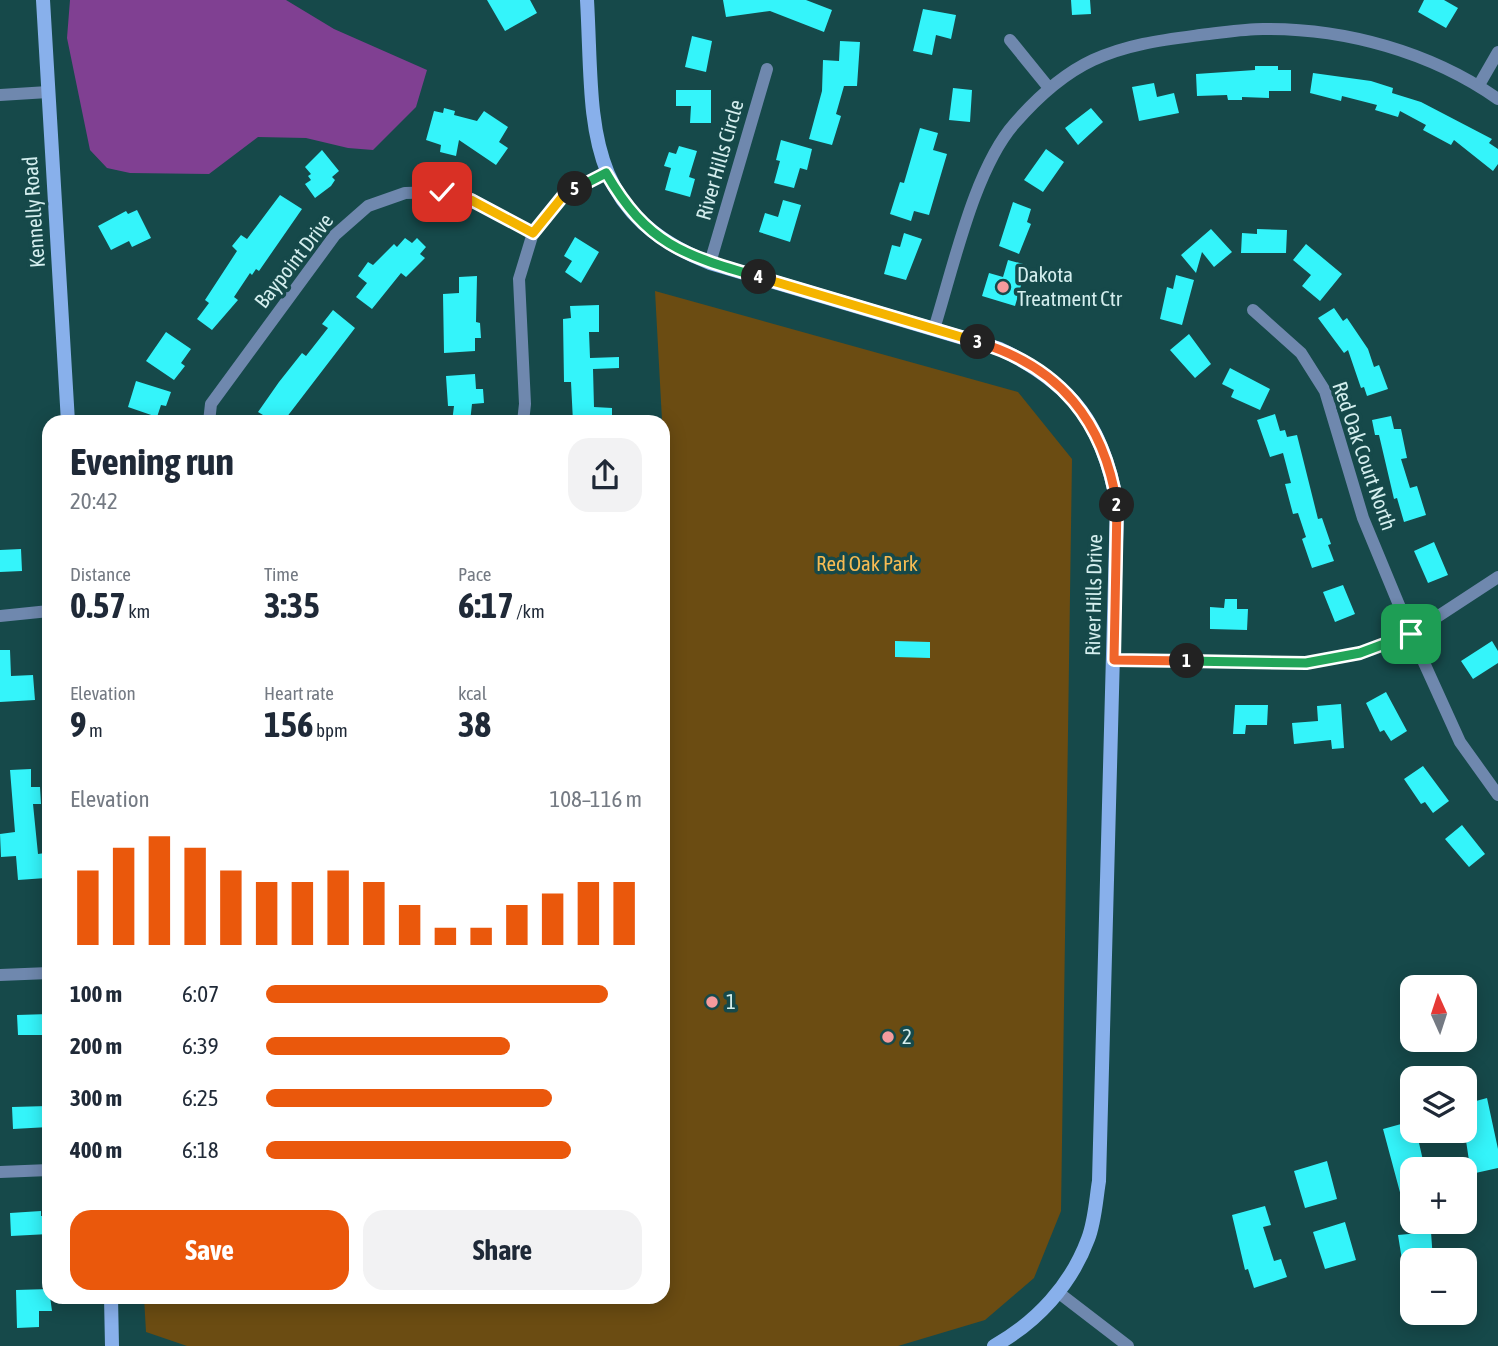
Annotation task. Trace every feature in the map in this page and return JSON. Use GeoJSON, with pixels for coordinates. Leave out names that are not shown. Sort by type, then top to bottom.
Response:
{"type":"FeatureCollection","features":[{"type":"Feature","properties":{"kind":"street","name":"Kennelly Road"},"geometry":{"type":"LineString","coordinates":[[43,0],[68,415]]}},
{"type":"Feature","properties":{"kind":"street","name":"River Hills Drive"},"geometry":{"type":"LineString","coordinates":[[587,0],[594,125],[606,173],[624,204],[648,230],[677,250],[710,263],[1000,349],[1034,365],[1068,393],[1096,432],[1110,467],[1117,504],[1099,1181],[1088,1239],[1059,1293],[1020,1332],[994,1346]]}},
{"type":"Feature","properties":{"kind":"street"},"geometry":{"type":"LineString","coordinates":[[934,329],[983,172],[1013,125],[1049,89],[1091,61],[1139,42],[1262,29],[1320,31],[1378,43],[1433,63],[1479,85],[1498,99]]}},
{"type":"Feature","properties":{"kind":"street"},"geometry":{"type":"LineString","coordinates":[[1010,40],[1049,89]]}},
{"type":"Feature","properties":{"kind":"street"},"geometry":{"type":"LineString","coordinates":[[1479,85],[1498,52]]}},
{"type":"Feature","properties":{"kind":"street","name":"River Hills Circle"},"geometry":{"type":"LineString","coordinates":[[710,263],[767,69]]}},
{"type":"Feature","properties":{"kind":"street"},"geometry":{"type":"LineString","coordinates":[[0,94],[48,92]]}},
{"type":"Feature","properties":{"kind":"street"},"geometry":{"type":"LineString","coordinates":[[523,415],[519,279],[533,233],[563,196],[606,173]]}},
{"type":"Feature","properties":{"kind":"street","name":"Baypoint Drive"},"geometry":{"type":"LineString","coordinates":[[210,415],[211,404],[335,234],[368,206],[405,193],[442,192],[471,200],[533,233]]}},
{"type":"Feature","properties":{"kind":"street","name":"Red Oak Court North"},"geometry":{"type":"LineString","coordinates":[[1253,310],[1300,353],[1325,391],[1363,518],[1411,634],[1460,741],[1498,795]]}},
{"type":"Feature","properties":{"kind":"street"},"geometry":{"type":"LineString","coordinates":[[1114,660],[1306,663],[1360,653],[1411,634],[1498,578]]}},
{"type":"Feature","properties":{"kind":"street"},"geometry":{"type":"LineString","coordinates":[[0,616],[42,612]]}},
{"type":"Feature","properties":{"kind":"street"},"geometry":{"type":"LineString","coordinates":[[0,975],[42,973]]}},
{"type":"Feature","properties":{"kind":"street"},"geometry":{"type":"LineString","coordinates":[[0,1172],[42,1170]]}},
{"type":"Feature","properties":{"kind":"street"},"geometry":{"type":"LineString","coordinates":[[1059,1293],[1128,1346]]}},
{"type":"Feature","properties":{"kind":"street"},"geometry":{"type":"LineString","coordinates":[[111,1304],[112,1346]]}},
{"type":"Feature","properties":{"kind":"green space","name":"Red Oak Park"},"geometry":{"type":"Polygon","coordinates":[[[655,291],[1018,392],[1072,459],[1061,1211],[1034,1278],[985,1320],[898,1346],[187,1346],[146,1332],[144,1304],[670,1304],[670,415],[662,415],[655,291]]]}},
{"type":"Feature","properties":{"kind":"shaded area"},"geometry":{"type":"Polygon","coordinates":[[[70,0],[286,0],[334,29],[427,70],[416,107],[373,150],[348,148],[306,138],[258,137],[209,174],[130,173],[107,168],[90,150],[67,38],[70,0]]]}},
{"type":"Feature","properties":{"kind":"building"},"geometry":{"type":"Polygon","coordinates":[[[487,0],[530,0],[537,13],[505,31],[487,0]]]}},
{"type":"Feature","properties":{"kind":"building"},"geometry":{"type":"Polygon","coordinates":[[[723,0],[806,0],[832,10],[824,32],[770,11],[726,17],[723,0]]]}},
{"type":"Feature","properties":{"kind":"building"},"geometry":{"type":"Polygon","coordinates":[[[1071,0],[1090,0],[1091,14],[1072,15],[1071,0]]]}},
{"type":"Feature","properties":{"kind":"building"},"geometry":{"type":"Polygon","coordinates":[[[1424,0],[1444,0],[1458,8],[1446,28],[1418,12],[1424,0]]]}},
{"type":"Feature","properties":{"kind":"building"},"geometry":{"type":"Polygon","coordinates":[[[923,9],[956,15],[951,39],[936,35],[932,55],[913,51],[923,9]]]}},
{"type":"Feature","properties":{"kind":"building"},"geometry":{"type":"Polygon","coordinates":[[[692,36],[712,41],[706,72],[685,67],[692,36]]]}},
{"type":"Feature","properties":{"kind":"building"},"geometry":{"type":"Polygon","coordinates":[[[840,41],[860,42],[857,86],[844,86],[836,114],[841,116],[832,145],[809,139],[822,91],[823,60],[839,61],[840,41]]]}},
{"type":"Feature","properties":{"kind":"building"},"geometry":{"type":"Polygon","coordinates":[[[1255,66],[1278,66],[1278,70],[1291,70],[1291,91],[1269,91],[1269,98],[1242,97],[1242,100],[1228,100],[1227,95],[1197,96],[1196,74],[1255,70],[1255,66]]]}},
{"type":"Feature","properties":{"kind":"building"},"geometry":{"type":"Polygon","coordinates":[[[1313,73],[1371,81],[1393,88],[1392,93],[1421,102],[1492,139],[1489,143],[1498,149],[1498,164],[1493,171],[1454,140],[1451,145],[1423,130],[1426,125],[1400,111],[1398,117],[1375,110],[1377,105],[1342,96],[1341,101],[1310,93],[1313,73]]]}},
{"type":"Feature","properties":{"kind":"building"},"geometry":{"type":"Polygon","coordinates":[[[1154,83],[1157,97],[1174,93],[1179,113],[1139,121],[1132,87],[1154,83]]]}},
{"type":"Feature","properties":{"kind":"building"},"geometry":{"type":"Polygon","coordinates":[[[953,88],[972,90],[970,122],[949,120],[953,88]]]}},
{"type":"Feature","properties":{"kind":"building"},"geometry":{"type":"Polygon","coordinates":[[[676,90],[711,90],[711,123],[690,123],[691,106],[676,106],[676,90]]]}},
{"type":"Feature","properties":{"kind":"building"},"geometry":{"type":"Polygon","coordinates":[[[444,108],[455,111],[454,115],[477,121],[484,111],[508,127],[499,142],[508,148],[496,165],[459,140],[456,156],[440,152],[441,145],[426,140],[434,111],[443,113],[444,108]]]}},
{"type":"Feature","properties":{"kind":"building"},"geometry":{"type":"Polygon","coordinates":[[[1091,108],[1103,122],[1078,145],[1065,128],[1091,108]]]}},
{"type":"Feature","properties":{"kind":"building"},"geometry":{"type":"Polygon","coordinates":[[[920,128],[938,133],[933,150],[947,154],[929,215],[914,211],[911,221],[890,214],[900,182],[904,183],[920,128]]]}},
{"type":"Feature","properties":{"kind":"building"},"geometry":{"type":"Polygon","coordinates":[[[781,140],[812,149],[807,170],[800,168],[794,188],[774,183],[780,161],[776,160],[781,140]]]}},
{"type":"Feature","properties":{"kind":"building"},"geometry":{"type":"Polygon","coordinates":[[[679,146],[697,151],[689,177],[695,179],[690,197],[665,190],[671,168],[664,166],[669,152],[676,154],[679,146]]]}},
{"type":"Feature","properties":{"kind":"building"},"geometry":{"type":"Polygon","coordinates":[[[1046,149],[1064,162],[1043,192],[1024,180],[1046,149]]]}},
{"type":"Feature","properties":{"kind":"building"},"geometry":{"type":"Polygon","coordinates":[[[322,150],[339,171],[332,177],[335,180],[331,186],[315,198],[305,184],[311,180],[308,176],[311,174],[305,167],[322,150]]]}},
{"type":"Feature","properties":{"kind":"building"},"geometry":{"type":"Polygon","coordinates":[[[280,195],[302,209],[259,271],[256,269],[252,275],[250,273],[234,297],[238,300],[212,330],[197,319],[209,303],[205,300],[237,251],[232,246],[241,235],[247,239],[280,195]]]}},
{"type":"Feature","properties":{"kind":"building"},"geometry":{"type":"Polygon","coordinates":[[[783,200],[801,205],[790,242],[759,232],[765,213],[778,217],[783,200]]]}},
{"type":"Feature","properties":{"kind":"building"},"geometry":{"type":"Polygon","coordinates":[[[1013,202],[1031,209],[1027,222],[1031,224],[1019,254],[999,246],[1013,202]]]}},
{"type":"Feature","properties":{"kind":"building"},"geometry":{"type":"Polygon","coordinates":[[[137,210],[151,238],[132,247],[129,241],[111,250],[98,226],[126,211],[128,214],[137,210]]]}},
{"type":"Feature","properties":{"kind":"building"},"geometry":{"type":"Polygon","coordinates":[[[1211,229],[1232,252],[1214,267],[1202,252],[1196,273],[1181,255],[1211,229]]]}},
{"type":"Feature","properties":{"kind":"building"},"geometry":{"type":"Polygon","coordinates":[[[1257,229],[1287,230],[1286,253],[1241,253],[1242,233],[1257,234],[1257,229]]]}},
{"type":"Feature","properties":{"kind":"building"},"geometry":{"type":"Polygon","coordinates":[[[904,233],[922,239],[906,280],[884,274],[892,245],[900,247],[904,233]]]}},
{"type":"Feature","properties":{"kind":"building"},"geometry":{"type":"Polygon","coordinates":[[[575,237],[599,252],[581,283],[565,272],[572,261],[564,256],[575,237]]]}},
{"type":"Feature","properties":{"kind":"building"},"geometry":{"type":"Polygon","coordinates":[[[405,238],[412,243],[417,238],[426,247],[420,254],[425,258],[406,277],[401,273],[372,309],[356,297],[367,283],[358,276],[368,262],[373,265],[394,244],[397,247],[405,238]]]}},
{"type":"Feature","properties":{"kind":"building"},"geometry":{"type":"Polygon","coordinates":[[[1306,244],[1342,274],[1320,301],[1302,286],[1311,275],[1293,260],[1306,244]]]}},
{"type":"Feature","properties":{"kind":"building","name":"Dakota Treatment Ctr"},"geometry":{"type":"Polygon","coordinates":[[[1008,260],[1027,265],[1015,306],[982,296],[989,273],[1003,277],[1008,260]]]}},
{"type":"Feature","properties":{"kind":"building"},"geometry":{"type":"Polygon","coordinates":[[[1176,275],[1194,280],[1182,325],[1160,319],[1167,287],[1173,289],[1176,275]]]}},
{"type":"Feature","properties":{"kind":"building"},"geometry":{"type":"Polygon","coordinates":[[[477,276],[476,322],[480,323],[481,338],[475,338],[475,351],[444,353],[443,294],[459,293],[459,277],[477,276]]]}},
{"type":"Feature","properties":{"kind":"building"},"geometry":{"type":"Polygon","coordinates":[[[599,305],[599,332],[589,332],[590,358],[619,357],[619,368],[593,369],[594,407],[612,408],[612,415],[573,415],[571,382],[564,382],[563,319],[571,318],[570,306],[599,305]]]}},
{"type":"Feature","properties":{"kind":"building"},"geometry":{"type":"Polygon","coordinates":[[[1334,308],[1343,321],[1347,318],[1368,349],[1374,367],[1379,365],[1388,389],[1367,396],[1364,387],[1361,388],[1348,350],[1344,353],[1318,318],[1334,308]]]}},
{"type":"Feature","properties":{"kind":"building"},"geometry":{"type":"Polygon","coordinates":[[[333,310],[355,328],[288,415],[263,415],[258,412],[302,353],[306,356],[328,328],[322,324],[333,310]]]}},
{"type":"Feature","properties":{"kind":"building"},"geometry":{"type":"Polygon","coordinates":[[[166,332],[191,349],[181,363],[185,366],[174,380],[146,361],[166,332]]]}},
{"type":"Feature","properties":{"kind":"building"},"geometry":{"type":"Polygon","coordinates":[[[1189,334],[1211,364],[1195,378],[1170,350],[1189,334]]]}},
{"type":"Feature","properties":{"kind":"building"},"geometry":{"type":"Polygon","coordinates":[[[1230,368],[1270,389],[1260,410],[1231,397],[1234,390],[1222,384],[1230,368]]]}},
{"type":"Feature","properties":{"kind":"building"},"geometry":{"type":"Polygon","coordinates":[[[475,374],[476,389],[483,389],[484,403],[472,404],[471,415],[453,415],[454,406],[448,406],[446,376],[475,374]]]}},
{"type":"Feature","properties":{"kind":"building"},"geometry":{"type":"Polygon","coordinates":[[[136,381],[171,392],[166,406],[161,405],[158,415],[128,407],[136,381]]]}},
{"type":"Feature","properties":{"kind":"building"},"geometry":{"type":"Polygon","coordinates":[[[1275,414],[1280,431],[1285,430],[1287,437],[1297,435],[1318,519],[1322,518],[1334,561],[1312,568],[1302,539],[1306,537],[1298,513],[1293,514],[1285,484],[1291,483],[1283,453],[1270,457],[1257,420],[1275,414]]]}},
{"type":"Feature","properties":{"kind":"building"},"geometry":{"type":"Polygon","coordinates":[[[1391,416],[1394,429],[1401,429],[1407,458],[1401,459],[1410,488],[1417,486],[1426,515],[1404,522],[1397,498],[1394,499],[1379,435],[1375,435],[1372,420],[1391,416]]]}},
{"type":"Feature","properties":{"kind":"building"},"geometry":{"type":"Polygon","coordinates":[[[1434,542],[1448,575],[1428,583],[1414,551],[1434,542]]]}},
{"type":"Feature","properties":{"kind":"building"},"geometry":{"type":"Polygon","coordinates":[[[21,549],[22,571],[0,572],[0,550],[21,549]]]}},
{"type":"Feature","properties":{"kind":"building"},"geometry":{"type":"Polygon","coordinates":[[[1343,585],[1355,614],[1335,622],[1323,592],[1343,585]]]}},
{"type":"Feature","properties":{"kind":"building"},"geometry":{"type":"Polygon","coordinates":[[[1225,599],[1237,599],[1237,609],[1248,609],[1247,630],[1210,629],[1210,607],[1224,608],[1225,599]]]}},
{"type":"Feature","properties":{"kind":"building"},"geometry":{"type":"Polygon","coordinates":[[[895,641],[930,642],[930,658],[895,657],[895,641]]]}},
{"type":"Feature","properties":{"kind":"building"},"geometry":{"type":"Polygon","coordinates":[[[1492,641],[1498,651],[1498,663],[1473,679],[1461,661],[1492,641]]]}},
{"type":"Feature","properties":{"kind":"building"},"geometry":{"type":"Polygon","coordinates":[[[0,650],[10,650],[11,676],[33,675],[35,700],[0,702],[0,650]]]}},
{"type":"Feature","properties":{"kind":"building"},"geometry":{"type":"Polygon","coordinates":[[[1386,692],[1407,731],[1391,741],[1384,730],[1380,732],[1366,703],[1386,692]]]}},
{"type":"Feature","properties":{"kind":"building"},"geometry":{"type":"Polygon","coordinates":[[[1341,704],[1344,748],[1332,749],[1331,740],[1294,744],[1292,723],[1318,721],[1317,706],[1341,704]]]}},
{"type":"Feature","properties":{"kind":"building"},"geometry":{"type":"Polygon","coordinates":[[[1235,705],[1268,705],[1267,725],[1246,725],[1245,734],[1233,734],[1235,705]]]}},
{"type":"Feature","properties":{"kind":"building"},"geometry":{"type":"Polygon","coordinates":[[[1423,766],[1449,801],[1433,813],[1425,802],[1421,804],[1404,779],[1423,766]]]}},
{"type":"Feature","properties":{"kind":"building"},"geometry":{"type":"Polygon","coordinates":[[[31,769],[31,787],[40,787],[41,804],[33,804],[38,854],[42,853],[42,878],[18,880],[16,856],[1,857],[0,834],[15,832],[10,770],[31,769]]]}},
{"type":"Feature","properties":{"kind":"building"},"geometry":{"type":"Polygon","coordinates":[[[1462,825],[1485,854],[1469,867],[1445,839],[1462,825]]]}},
{"type":"Feature","properties":{"kind":"building"},"geometry":{"type":"Polygon","coordinates":[[[42,1014],[42,1035],[18,1035],[17,1015],[42,1014]]]}},
{"type":"Feature","properties":{"kind":"building"},"geometry":{"type":"Polygon","coordinates":[[[1487,1098],[1498,1149],[1498,1168],[1477,1173],[1477,1157],[1468,1157],[1466,1143],[1477,1143],[1477,1101],[1487,1098]]]}},
{"type":"Feature","properties":{"kind":"building"},"geometry":{"type":"Polygon","coordinates":[[[42,1106],[42,1127],[13,1129],[12,1107],[42,1106]]]}},
{"type":"Feature","properties":{"kind":"building"},"geometry":{"type":"Polygon","coordinates":[[[1400,1124],[1400,1143],[1419,1143],[1422,1157],[1400,1157],[1400,1192],[1383,1129],[1400,1124]]]}},
{"type":"Feature","properties":{"kind":"building"},"geometry":{"type":"Polygon","coordinates":[[[1327,1161],[1337,1199],[1305,1208],[1294,1171],[1327,1161]]]}},
{"type":"Feature","properties":{"kind":"building"},"geometry":{"type":"Polygon","coordinates":[[[1265,1206],[1271,1225],[1263,1227],[1274,1261],[1281,1259],[1287,1277],[1254,1288],[1248,1269],[1245,1270],[1232,1215],[1265,1206]]]}},
{"type":"Feature","properties":{"kind":"building"},"geometry":{"type":"Polygon","coordinates":[[[41,1211],[42,1234],[11,1236],[10,1213],[41,1211]]]}},
{"type":"Feature","properties":{"kind":"building"},"geometry":{"type":"Polygon","coordinates":[[[1345,1222],[1356,1260],[1325,1269],[1313,1232],[1345,1222]]]}},
{"type":"Feature","properties":{"kind":"building"},"geometry":{"type":"Polygon","coordinates":[[[1431,1234],[1432,1248],[1400,1248],[1398,1235],[1431,1234]]]}},
{"type":"Feature","properties":{"kind":"building"},"geometry":{"type":"Polygon","coordinates":[[[42,1289],[42,1304],[51,1304],[52,1311],[39,1311],[39,1327],[17,1328],[16,1290],[42,1289]]]}},
{"type":"Feature","properties":{"kind":"place","name":"Dakota Treatment Ctr"},"geometry":{"type":"Point","coordinates":[1003,287]}},
{"type":"Feature","properties":{"kind":"place","name":"1"},"geometry":{"type":"Point","coordinates":[712,1002]}},
{"type":"Feature","properties":{"kind":"place","name":"2"},"geometry":{"type":"Point","coordinates":[888,1037]}},
{"type":"Feature","properties":{"kind":"route"},"geometry":{"type":"LineString","coordinates":[[442,192],[471,200],[533,233],[563,196],[606,173],[624,204],[648,230],[677,250],[710,263],[1000,349],[1034,365],[1068,393],[1096,432],[1110,467],[1117,504],[1114,660],[1306,663],[1360,653],[1411,634]]}}]}
